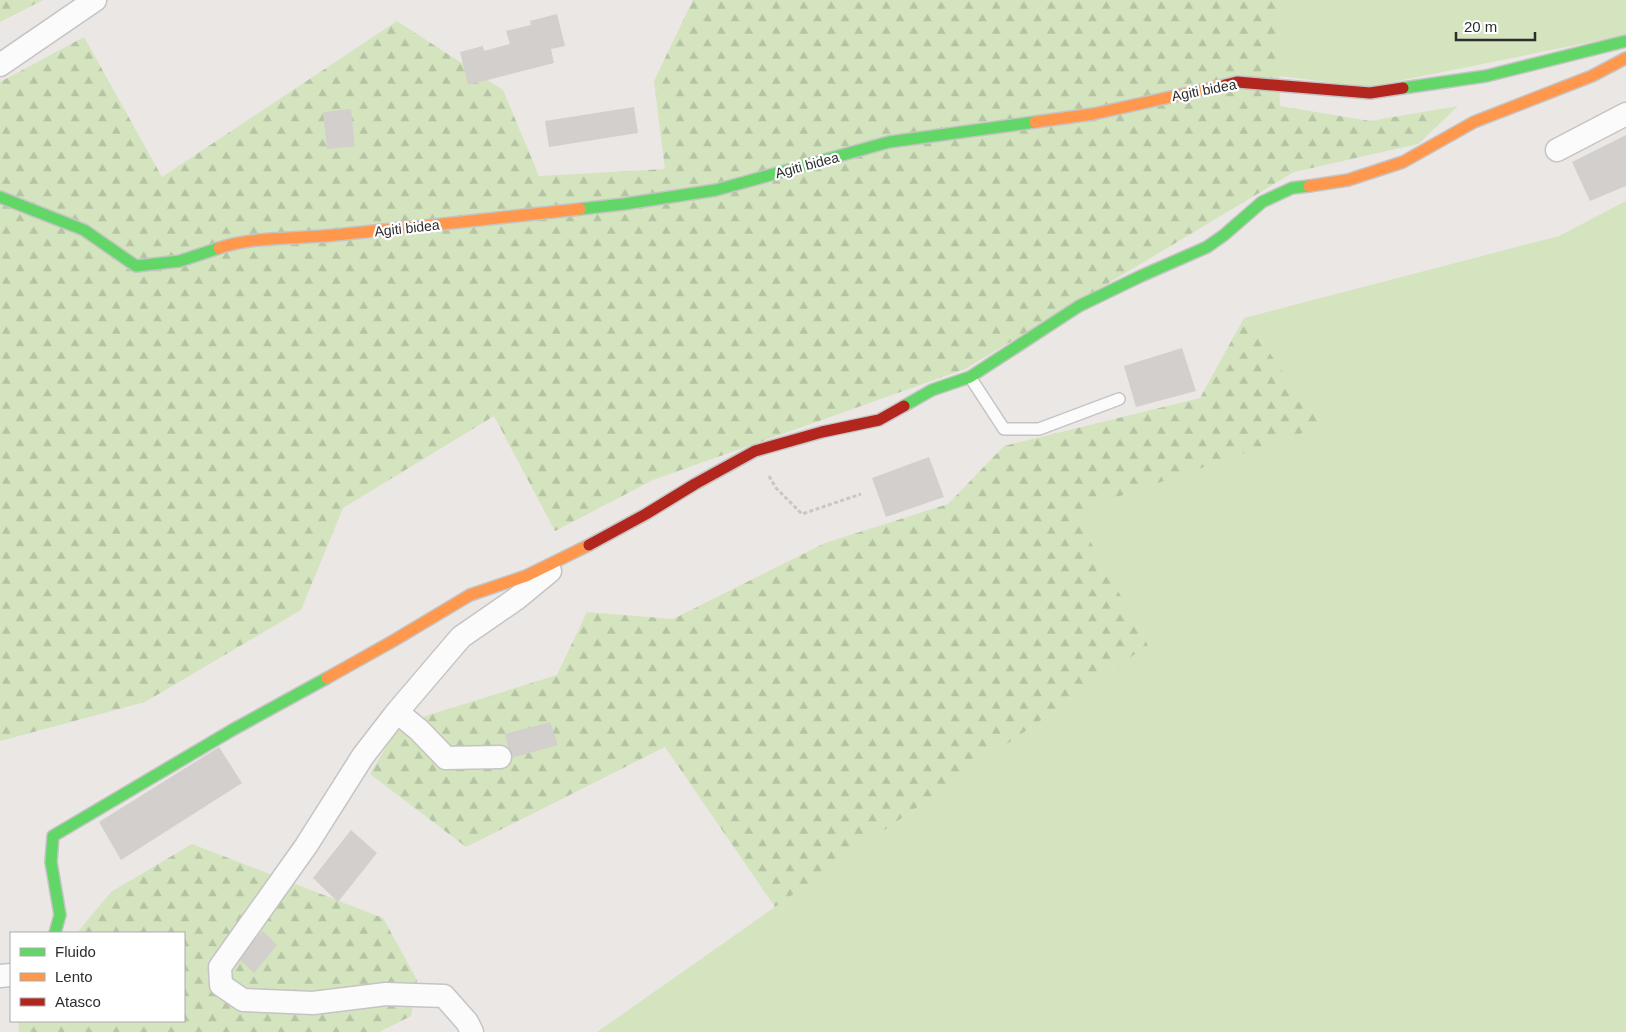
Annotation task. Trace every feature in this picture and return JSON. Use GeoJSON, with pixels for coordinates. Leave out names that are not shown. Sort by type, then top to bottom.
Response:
{"type":"FeatureCollection","features":[{"type":"Feature","properties":{"kind":"street"},"geometry":{"type":"LineString","coordinates":[[0,65],[95,0]]}},
{"type":"Feature","properties":{"kind":"street","name":"Agiti bidea"},"geometry":{"type":"LineString","coordinates":[[0,197],[84,230],[136,266],[180,261],[236,242],[411,228],[624,204],[716,190],[889,142],[1093,114],[1237,82],[1370,92],[1486,76],[1626,41]]}},
{"type":"Feature","properties":{"kind":"street"},"geometry":{"type":"LineString","coordinates":[[55,932],[60,914],[51,862],[53,836],[234,729],[393,641],[470,595],[526,576],[570,555],[646,514],[755,451],[822,432],[879,420],[932,390],[970,377],[1079,306],[1207,247],[1262,202],[1292,188],[1348,180],[1403,162],[1474,122],[1592,76],[1626,58]]}},
{"type":"Feature","properties":{"kind":"street"},"geometry":{"type":"LineString","coordinates":[[1557,150],[1626,114]]}},
{"type":"Feature","properties":{"kind":"street"},"geometry":{"type":"LineString","coordinates":[[472,1032],[467,1022],[444,996],[386,994],[313,1003],[244,1000],[221,985],[220,968],[306,846],[363,756],[397,712],[461,637],[516,599],[570,555]]}},
{"type":"Feature","properties":{"kind":"street"},"geometry":{"type":"LineString","coordinates":[[397,712],[419,730],[446,758],[500,757]]}},
{"type":"Feature","properties":{"kind":"lane"},"geometry":{"type":"LineString","coordinates":[[970,377],[1004,429],[1039,429],[1119,399]]}},
{"type":"Feature","properties":{"kind":"path"},"geometry":{"type":"LineString","coordinates":[[755,451],[776,488],[802,514],[862,494]]}},
{"type":"Feature","properties":{"kind":"green space"},"geometry":{"type":"Polygon","coordinates":[[[0,0],[43,0],[0,22],[0,0]]]}},
{"type":"Feature","properties":{"kind":"green space"},"geometry":{"type":"Polygon","coordinates":[[[693,0],[1278,0],[1280,106],[1370,121],[1458,106],[1418,144],[1294,172],[965,369],[653,480],[555,531],[494,416],[343,508],[301,610],[145,702],[0,741],[0,82],[84,37],[162,177],[397,21],[503,90],[539,176],[665,169],[654,81],[693,0]]]}},
{"type":"Feature","properties":{"kind":"green space"},"geometry":{"type":"Polygon","coordinates":[[[1278,0],[1626,0],[1626,35],[1368,87],[1279,76],[1278,0]]]}},
{"type":"Feature","properties":{"kind":"green space"},"geometry":{"type":"Polygon","coordinates":[[[1626,201],[1626,1032],[597,1032],[1148,645],[1073,512],[1323,426],[1244,318],[1559,236],[1626,201]]]}},
{"type":"Feature","properties":{"kind":"green space"},"geometry":{"type":"Polygon","coordinates":[[[1244,318],[1323,426],[1074,512],[1148,645],[775,907],[665,747],[466,847],[370,774],[400,724],[557,675],[587,612],[673,619],[825,543],[948,504],[1004,446],[1200,398],[1244,318]]]}},
{"type":"Feature","properties":{"kind":"green space"},"geometry":{"type":"Polygon","coordinates":[[[192,844],[383,918],[417,980],[411,1016],[379,1032],[19,1032],[18,1022],[185,1022],[185,932],[78,932],[111,892],[192,844]]]}},
{"type":"Feature","properties":{"kind":"building"},"geometry":{"type":"Polygon","coordinates":[[[557,14],[565,46],[551,49],[554,63],[468,85],[460,52],[483,46],[484,51],[510,44],[506,31],[531,25],[530,21],[557,14]]]}},
{"type":"Feature","properties":{"kind":"building"},"geometry":{"type":"Polygon","coordinates":[[[634,107],[638,133],[549,147],[545,121],[634,107]]]}},
{"type":"Feature","properties":{"kind":"building"},"geometry":{"type":"Polygon","coordinates":[[[351,109],[355,146],[327,149],[323,112],[351,109]]]}},
{"type":"Feature","properties":{"kind":"building"},"geometry":{"type":"Polygon","coordinates":[[[1626,135],[1626,186],[1590,201],[1572,162],[1626,135]]]}},
{"type":"Feature","properties":{"kind":"building"},"geometry":{"type":"Polygon","coordinates":[[[1182,348],[1196,391],[1136,407],[1124,366],[1182,348]]]}},
{"type":"Feature","properties":{"kind":"building"},"geometry":{"type":"Polygon","coordinates":[[[929,457],[944,497],[886,517],[872,478],[929,457]]]}},
{"type":"Feature","properties":{"kind":"building"},"geometry":{"type":"Polygon","coordinates":[[[550,722],[558,745],[511,758],[505,734],[550,722]]]}},
{"type":"Feature","properties":{"kind":"building"},"geometry":{"type":"Polygon","coordinates":[[[219,747],[242,783],[121,860],[99,822],[219,747]]]}},
{"type":"Feature","properties":{"kind":"building"},"geometry":{"type":"Polygon","coordinates":[[[351,830],[377,853],[338,902],[313,878],[351,830]]]}},
{"type":"Feature","properties":{"kind":"building"},"geometry":{"type":"Polygon","coordinates":[[[263,931],[277,945],[254,973],[237,957],[263,931]]]}},
{"type":"Feature","properties":{"kind":"traffic: fast"},"geometry":{"type":"LineString","coordinates":[[1403,88],[1486,76],[1626,41]]}},
{"type":"Feature","properties":{"kind":"traffic: fast"},"geometry":{"type":"LineString","coordinates":[[580,209],[716,190],[889,142],[1035,122]]}},
{"type":"Feature","properties":{"kind":"traffic: fast"},"geometry":{"type":"LineString","coordinates":[[904,406],[932,390],[970,377],[1079,306],[1207,247],[1262,202],[1292,188],[1309,186]]}},
{"type":"Feature","properties":{"kind":"traffic: fast"},"geometry":{"type":"LineString","coordinates":[[0,197],[84,230],[136,266],[180,261],[219,248]]}},
{"type":"Feature","properties":{"kind":"traffic: fast"},"geometry":{"type":"LineString","coordinates":[[55,932],[60,915],[51,862],[53,836],[234,729],[327,678]]}},
{"type":"Feature","properties":{"kind":"traffic: slow"},"geometry":{"type":"LineString","coordinates":[[1309,186],[1348,180],[1403,162],[1474,122],[1592,76],[1626,58]]}},
{"type":"Feature","properties":{"kind":"traffic: slow"},"geometry":{"type":"LineString","coordinates":[[1035,122],[1093,114],[1225,85]]}},
{"type":"Feature","properties":{"kind":"traffic: slow"},"geometry":{"type":"LineString","coordinates":[[219,248],[247,241],[335,235],[580,209]]}},
{"type":"Feature","properties":{"kind":"traffic: slow"},"geometry":{"type":"LineString","coordinates":[[327,678],[470,595],[526,576],[589,545]]}},
{"type":"Feature","properties":{"kind":"traffic: jam"},"geometry":{"type":"LineString","coordinates":[[1225,85],[1237,82],[1370,93],[1403,88]]}},
{"type":"Feature","properties":{"kind":"traffic: jam"},"geometry":{"type":"LineString","coordinates":[[589,545],[755,451],[822,432],[879,420],[904,406]]}}]}
